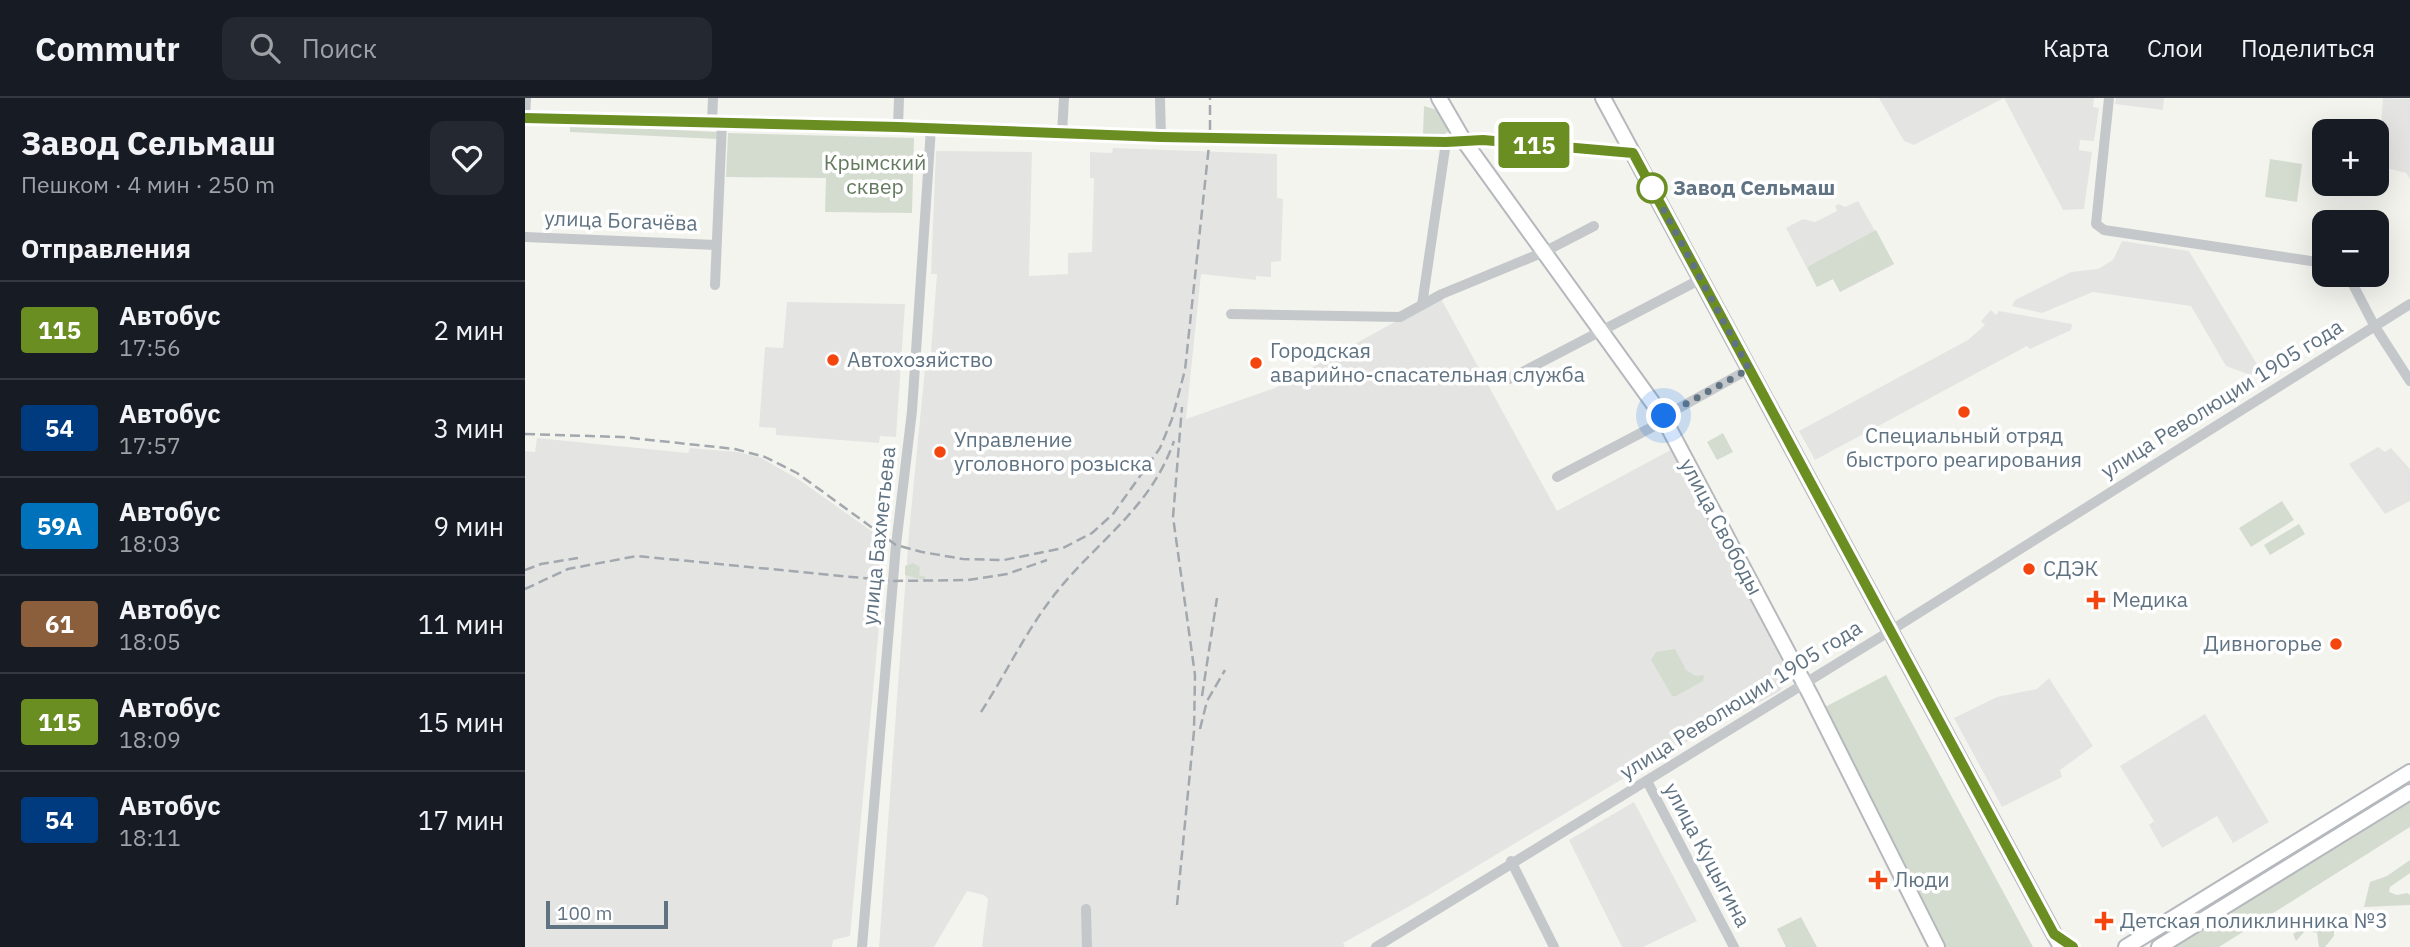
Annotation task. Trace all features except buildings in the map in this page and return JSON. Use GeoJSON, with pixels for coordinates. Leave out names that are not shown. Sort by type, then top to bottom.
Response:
{"type":"FeatureCollection","features":[{"type":"Feature","properties":{"kind":"main road","name":"улица Свободы"},"geometry":{"type":"LineString","coordinates":[[1440,98],[1464,141],[1664,416],[1937,947]]}},
{"type":"Feature","properties":{"kind":"main road"},"geometry":{"type":"LineString","coordinates":[[1603,98],[2059,942],[2073,947]]}},
{"type":"Feature","properties":{"kind":"main road"},"geometry":{"type":"LineString","coordinates":[[2126,947],[2410,772]]}},
{"type":"Feature","properties":{"kind":"main road"},"geometry":{"type":"LineString","coordinates":[[2159,947],[2410,792]]}},
{"type":"Feature","properties":{"kind":"main road"},"geometry":{"type":"LineString","coordinates":[[2367,799],[2368,808],[2376,814]]}},
{"type":"Feature","properties":{"kind":"street"},"geometry":{"type":"LineString","coordinates":[[526,98],[525,118],[898,127],[1161,137],[1446,142],[1483,140],[1633,153]]}},
{"type":"Feature","properties":{"kind":"street"},"geometry":{"type":"LineString","coordinates":[[713,98],[717,123],[715,285]]}},
{"type":"Feature","properties":{"kind":"street"},"geometry":{"type":"LineString","coordinates":[[898,127],[899,98]]}},
{"type":"Feature","properties":{"kind":"street"},"geometry":{"type":"LineString","coordinates":[[1062,133],[1064,98]]}},
{"type":"Feature","properties":{"kind":"street"},"geometry":{"type":"LineString","coordinates":[[1160,98],[1161,137]]}},
{"type":"Feature","properties":{"kind":"street"},"geometry":{"type":"LineString","coordinates":[[2109,98],[2096,224],[2104,230],[2312,261]]}},
{"type":"Feature","properties":{"kind":"street","name":"улица Бахметьева"},"geometry":{"type":"LineString","coordinates":[[862,947],[896,545],[912,411],[931,128]]}},
{"type":"Feature","properties":{"kind":"street"},"geometry":{"type":"LineString","coordinates":[[1422,304],[1446,142]]}},
{"type":"Feature","properties":{"kind":"street"},"geometry":{"type":"LineString","coordinates":[[1231,314],[1400,317],[1422,304],[1544,251],[1594,226]]}},
{"type":"Feature","properties":{"kind":"street","name":"улица Богачёва"},"geometry":{"type":"LineString","coordinates":[[525,237],[716,245]]}},
{"type":"Feature","properties":{"kind":"street"},"geometry":{"type":"LineString","coordinates":[[1509,379],[1701,279]]}},
{"type":"Feature","properties":{"kind":"street"},"geometry":{"type":"LineString","coordinates":[[2354,287],[2374,325],[2410,381]]}},
{"type":"Feature","properties":{"kind":"street","name":"улица Революции 1905 года"},"geometry":{"type":"LineString","coordinates":[[1376,947],[1511,861],[1647,782],[1802,682],[1890,631],[2410,304]]}},
{"type":"Feature","properties":{"kind":"street"},"geometry":{"type":"LineString","coordinates":[[1557,477],[1658,424],[1664,416],[1749,369]]}},
{"type":"Feature","properties":{"kind":"street","name":"улица Куцыгина"},"geometry":{"type":"LineString","coordinates":[[1647,782],[1734,947]]}},
{"type":"Feature","properties":{"kind":"street"},"geometry":{"type":"LineString","coordinates":[[1511,861],[1554,947]]}},
{"type":"Feature","properties":{"kind":"street"},"geometry":{"type":"LineString","coordinates":[[1086,909],[1087,947]]}},
{"type":"Feature","properties":{"kind":"shaded area"},"geometry":{"type":"Polygon","coordinates":[[[1879,98],[2004,98],[1914,145],[1904,141],[1879,98]]]}},
{"type":"Feature","properties":{"kind":"shaded area"},"geometry":{"type":"Polygon","coordinates":[[[2004,98],[2094,98],[2093,107],[2099,108],[2094,141],[2080,140],[2079,150],[2092,152],[2084,209],[2063,210],[2004,98]]]}},
{"type":"Feature","properties":{"kind":"shaded area"},"geometry":{"type":"Polygon","coordinates":[[[2116,98],[2164,98],[2163,110],[2115,104],[2116,98]]]}},
{"type":"Feature","properties":{"kind":"shaded area"},"geometry":{"type":"Polygon","coordinates":[[[2383,98],[2410,99],[2410,179],[2406,173],[2389,169],[2389,119],[2381,119],[2383,98]]]}},
{"type":"Feature","properties":{"kind":"shaded area"},"geometry":{"type":"Polygon","coordinates":[[[1113,148],[1277,154],[1277,198],[1283,199],[1281,261],[1271,262],[1271,277],[1256,276],[1256,280],[1201,274],[1186,419],[1275,388],[1440,297],[1557,511],[1678,446],[1789,666],[1787,680],[1780,691],[1666,753],[1417,902],[1343,943],[1345,947],[982,947],[988,899],[984,895],[967,891],[934,947],[879,947],[909,532],[926,358],[934,358],[931,350],[937,274],[931,274],[936,151],[1032,152],[1029,276],[1068,274],[1068,253],[1092,252],[1094,178],[1090,178],[1090,152],[1112,153],[1113,148]]]}},
{"type":"Feature","properties":{"kind":"shaded area"},"geometry":{"type":"Polygon","coordinates":[[[1858,201],[1894,264],[1840,292],[1833,279],[1817,287],[1786,228],[1803,219],[1815,222],[1837,211],[1835,206],[1839,204],[1845,207],[1858,201]]]}},
{"type":"Feature","properties":{"kind":"shaded area"},"geometry":{"type":"Polygon","coordinates":[[[2122,241],[2189,251],[2261,371],[2253,376],[2226,366],[2191,306],[2093,292],[2042,313],[2012,306],[2015,300],[2071,272],[2098,269],[2113,260],[2122,241]]]}},
{"type":"Feature","properties":{"kind":"shaded area","name":"Автохозяйство"},"geometry":{"type":"Polygon","coordinates":[[[787,302],[905,304],[896,437],[880,436],[879,443],[776,435],[776,428],[759,427],[765,347],[783,348],[787,302]]]}},
{"type":"Feature","properties":{"kind":"shaded area"},"geometry":{"type":"Polygon","coordinates":[[[1991,310],[1996,315],[1999,311],[2072,324],[2071,330],[2030,349],[2027,346],[1815,460],[1799,431],[1968,340],[1985,325],[1981,321],[1991,310]]]}},
{"type":"Feature","properties":{"kind":"shaded area"},"geometry":{"type":"Polygon","coordinates":[[[537,438],[688,453],[690,448],[738,452],[761,458],[798,479],[887,542],[850,936],[833,940],[832,947],[525,947],[525,451],[535,452],[537,438]]]}},
{"type":"Feature","properties":{"kind":"shaded area"},"geometry":{"type":"Polygon","coordinates":[[[2378,447],[2385,452],[2391,448],[2410,469],[2410,501],[2385,514],[2349,464],[2378,447]]]}},
{"type":"Feature","properties":{"kind":"shaded area"},"geometry":{"type":"Polygon","coordinates":[[[2049,678],[2093,746],[2060,770],[2062,777],[2002,807],[1954,718],[1997,697],[2037,689],[2049,678]]]}},
{"type":"Feature","properties":{"kind":"shaded area"},"geometry":{"type":"Polygon","coordinates":[[[2205,714],[2269,822],[2233,843],[2217,816],[2162,848],[2149,825],[2154,821],[2120,766],[2205,714]]]}},
{"type":"Feature","properties":{"kind":"shaded area"},"geometry":{"type":"Polygon","coordinates":[[[1634,802],[1697,921],[1643,947],[1622,947],[1569,840],[1634,802]]]}},
{"type":"Feature","properties":{"kind":"green space"},"geometry":{"type":"Polygon","coordinates":[[[1424,106],[1441,111],[1449,126],[1448,132],[1443,135],[1423,134],[1424,106]]]}},
{"type":"Feature","properties":{"kind":"green space"},"geometry":{"type":"Polygon","coordinates":[[[570,125],[717,132],[717,139],[570,132],[570,125]]]}},
{"type":"Feature","properties":{"kind":"green space","name":"Крымский сквер"},"geometry":{"type":"Polygon","coordinates":[[[728,133],[914,138],[912,213],[825,212],[826,178],[726,177],[728,133]]]}},
{"type":"Feature","properties":{"kind":"green space"},"geometry":{"type":"Polygon","coordinates":[[[2270,159],[2302,164],[2297,202],[2265,197],[2270,159]]]}},
{"type":"Feature","properties":{"kind":"green space"},"geometry":{"type":"Polygon","coordinates":[[[1876,230],[1894,264],[1840,292],[1833,279],[1817,287],[1807,267],[1876,230]]]}},
{"type":"Feature","properties":{"kind":"green space"},"geometry":{"type":"Polygon","coordinates":[[[1723,433],[1733,452],[1717,460],[1707,442],[1723,433]]]}},
{"type":"Feature","properties":{"kind":"green space"},"geometry":{"type":"Polygon","coordinates":[[[2282,501],[2294,520],[2251,547],[2239,528],[2282,501]]]}},
{"type":"Feature","properties":{"kind":"green space"},"geometry":{"type":"Polygon","coordinates":[[[2299,524],[2305,534],[2270,555],[2264,545],[2299,524]]]}},
{"type":"Feature","properties":{"kind":"green space"},"geometry":{"type":"Polygon","coordinates":[[[913,563],[920,567],[919,575],[926,577],[924,580],[905,575],[905,566],[913,563]]]}},
{"type":"Feature","properties":{"kind":"green space"},"geometry":{"type":"Polygon","coordinates":[[[1675,649],[1686,670],[1696,676],[1704,675],[1703,681],[1672,696],[1651,660],[1656,652],[1675,649]]]}},
{"type":"Feature","properties":{"kind":"green space"},"geometry":{"type":"Polygon","coordinates":[[[1886,675],[2033,947],[1944,947],[1825,707],[1886,675]]]}},
{"type":"Feature","properties":{"kind":"green space"},"geometry":{"type":"Polygon","coordinates":[[[2410,799],[2410,827],[2219,947],[2173,947],[2410,799]]]}},
{"type":"Feature","properties":{"kind":"green space"},"geometry":{"type":"Polygon","coordinates":[[[2410,860],[2410,873],[2390,887],[2389,892],[2397,895],[2407,893],[2410,895],[2410,905],[2364,907],[2370,882],[2387,876],[2410,860]]]}},
{"type":"Feature","properties":{"kind":"green space"},"geometry":{"type":"Polygon","coordinates":[[[2326,914],[2334,927],[2334,936],[2325,947],[2319,947],[2317,933],[2306,930],[2296,941],[2293,934],[2326,914]]]}},
{"type":"Feature","properties":{"kind":"green space"},"geometry":{"type":"Polygon","coordinates":[[[1801,917],[1817,947],[1786,947],[1777,929],[1801,917]]]}},
{"type":"Feature","properties":{"kind":"railway"},"geometry":{"type":"LineString","coordinates":[[525,434],[622,437],[735,449],[765,457],[797,473],[896,545],[922,552],[963,559],[1004,560],[1063,548],[1092,533],[1113,514],[1160,448],[1172,419],[1185,370],[1210,136],[1210,98]]}},
{"type":"Feature","properties":{"kind":"railway"},"geometry":{"type":"LineString","coordinates":[[1177,905],[1194,731],[1195,675],[1173,517],[1182,407]]}},
{"type":"Feature","properties":{"kind":"railway"},"geometry":{"type":"LineString","coordinates":[[981,712],[1048,603],[1139,503],[1164,464],[1174,441]]}},
{"type":"Feature","properties":{"kind":"railway"},"geometry":{"type":"LineString","coordinates":[[525,589],[568,569],[637,556],[893,581],[968,580],[1007,574],[1047,560]]}},
{"type":"Feature","properties":{"kind":"railway"},"geometry":{"type":"LineString","coordinates":[[525,570],[541,564],[578,558]]}},
{"type":"Feature","properties":{"kind":"railway"},"geometry":{"type":"LineString","coordinates":[[1202,696],[1217,598]]}},
{"type":"Feature","properties":{"kind":"railway"},"geometry":{"type":"LineString","coordinates":[[1200,729],[1207,701],[1225,670]]}},
{"type":"Feature","properties":{"kind":"bus line","name":"115"},"geometry":{"type":"LineString","coordinates":[[525,118],[898,127],[1161,137],[1446,142],[1483,140],[1633,153],[2056,938],[2073,947]]}},
{"type":"Feature","properties":{"kind":"place","name":"Завод Сельмаш"},"geometry":{"type":"Point","coordinates":[1652,188]}},
{"type":"Feature","properties":{"kind":"place","name":"Автохозяйство"},"geometry":{"type":"Point","coordinates":[833,360]}},
{"type":"Feature","properties":{"kind":"place","name":"Городская аварийно-спасательная служба"},"geometry":{"type":"Point","coordinates":[1256,363]}},
{"type":"Feature","properties":{"kind":"place","name":"Специальный отряд быстрого реагирования"},"geometry":{"type":"Point","coordinates":[1964,412]}},
{"type":"Feature","properties":{"kind":"place","name":"Управление уголовного розыска"},"geometry":{"type":"Point","coordinates":[940,452]}},
{"type":"Feature","properties":{"kind":"place","name":"СДЭК"},"geometry":{"type":"Point","coordinates":[2029,569]}},
{"type":"Feature","properties":{"kind":"place","name":"Медика"},"geometry":{"type":"Point","coordinates":[2096,600]}},
{"type":"Feature","properties":{"kind":"place","name":"Дивногорье"},"geometry":{"type":"Point","coordinates":[2336,644]}},
{"type":"Feature","properties":{"kind":"place","name":"Люди"},"geometry":{"type":"Point","coordinates":[1878,880]}},
{"type":"Feature","properties":{"kind":"place","name":"Детская поликлинника №3"},"geometry":{"type":"Point","coordinates":[2104,921]}},
{"type":"Feature","properties":{"kind":"route"},"geometry":{"type":"LineString","coordinates":[[1652,188],[1749,369],[1664,416]]}}]}
